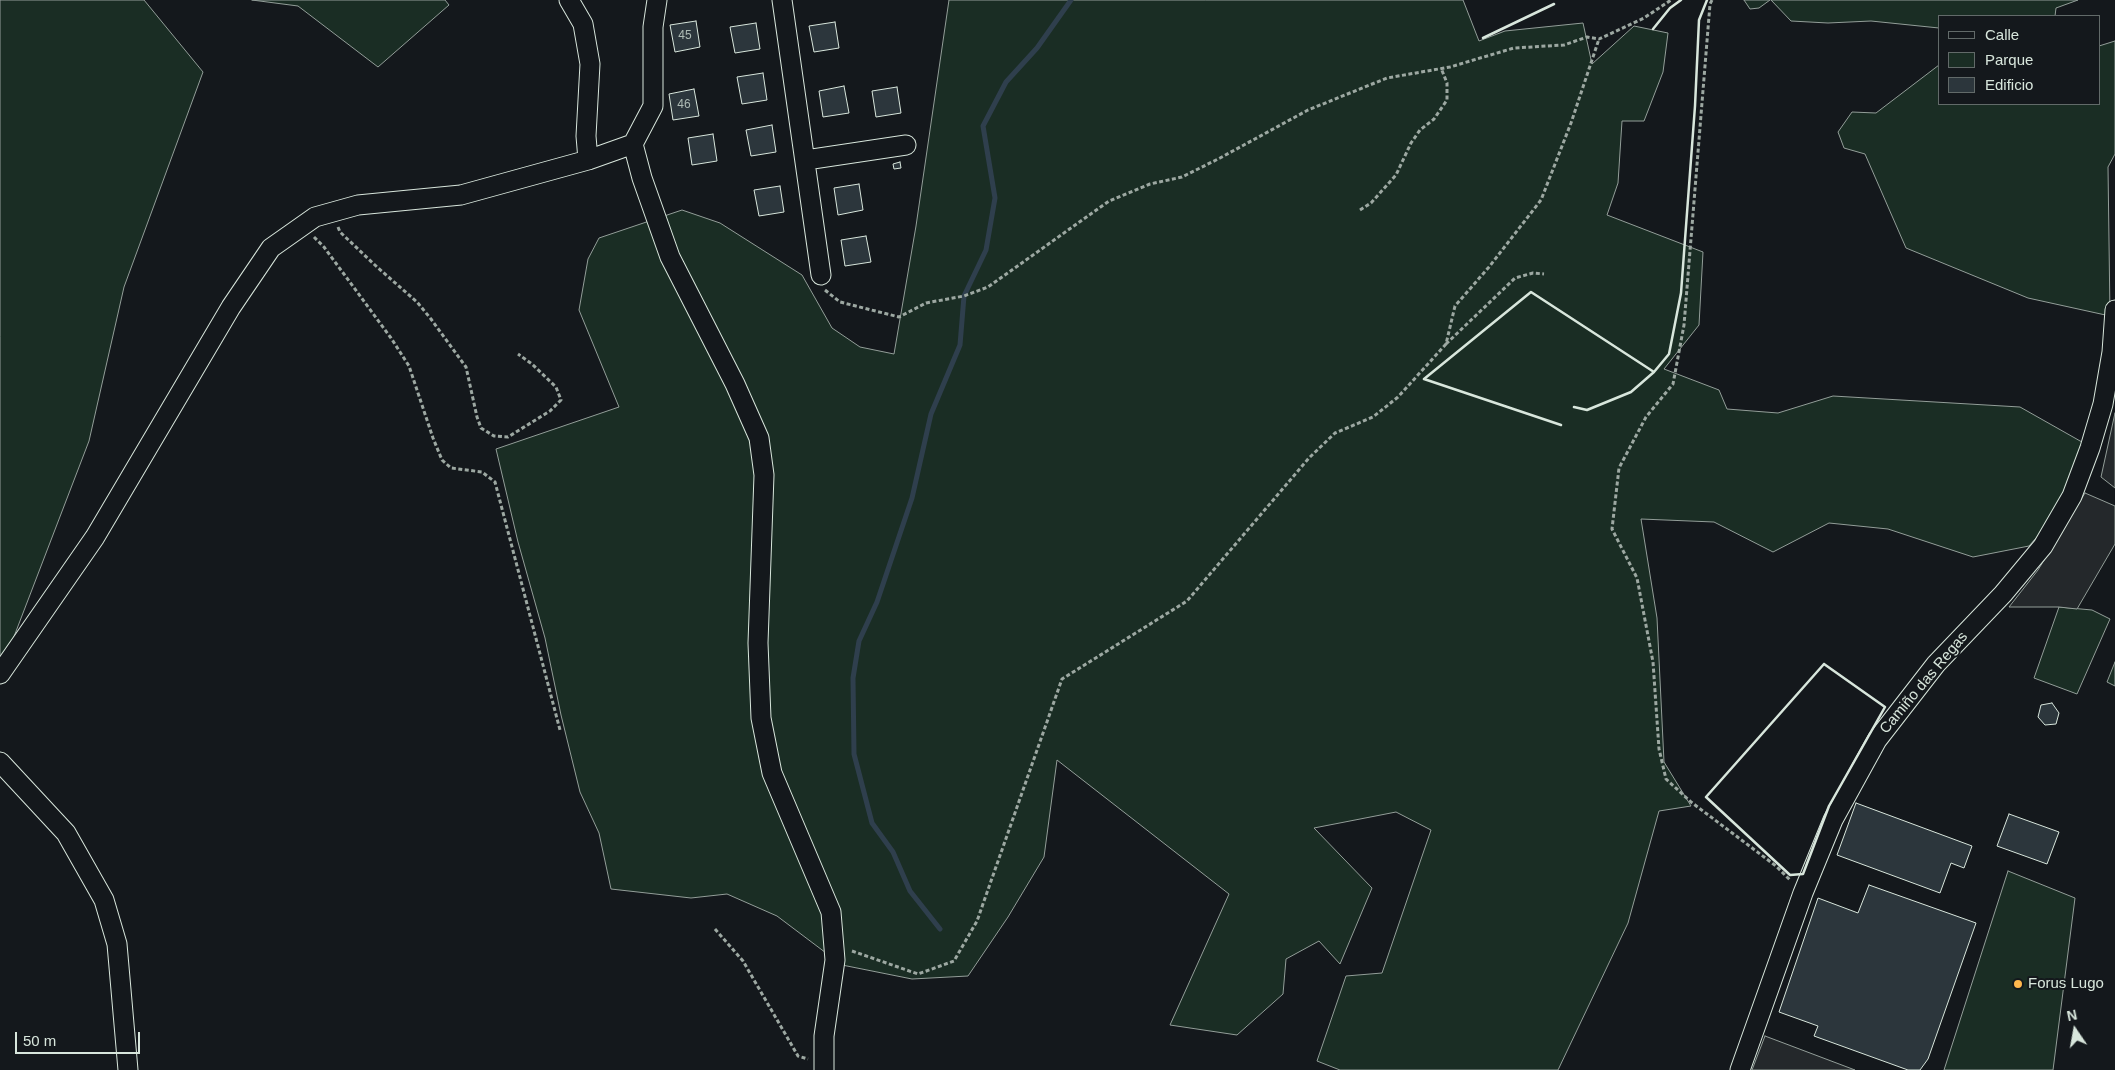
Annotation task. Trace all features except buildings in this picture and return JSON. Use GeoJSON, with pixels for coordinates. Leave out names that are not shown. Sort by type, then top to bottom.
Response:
{"type":"FeatureCollection","features":[{"type":"Feature","properties":{"kind":"street"},"geometry":{"type":"LineString","coordinates":[[569,0],[583,24],[590,64],[586,136],[588,160]]}},
{"type":"Feature","properties":{"kind":"street"},"geometry":{"type":"LineString","coordinates":[[657,0],[653,27],[653,106],[633,144],[642,178],[670,257],[735,384],[759,438],[764,475],[758,643],[761,718],[772,773],[831,912],[835,960],[824,1036],[823,1067]]}},
{"type":"Feature","properties":{"kind":"street"},"geometry":{"type":"LineString","coordinates":[[782,0],[821,275]]}},
{"type":"Feature","properties":{"kind":"street"},"geometry":{"type":"LineString","coordinates":[[0,674],[95,537],[231,307],[271,248],[315,218],[358,205],[461,195],[588,160],[633,144]]}},
{"type":"Feature","properties":{"kind":"street"},"geometry":{"type":"LineString","coordinates":[[806,160],[906,145]]}},
{"type":"Feature","properties":{"kind":"street","name":"Camiño das Regas"},"geometry":{"type":"LineString","coordinates":[[1740,1070],[1803,893],[1833,820],[1877,740],[1936,664],[2003,594],[2043,546],[2072,496],[2109,411],[2115,310]]}},
{"type":"Feature","properties":{"kind":"street"},"geometry":{"type":"LineString","coordinates":[[0,762],[66,833],[104,900],[117,944],[128,1070]]}},
{"type":"Feature","properties":{"kind":"path"},"geometry":{"type":"LineString","coordinates":[[821,275],[823,287],[840,302],[899,317],[926,303],[964,296],[988,287],[1109,201],[1150,184],[1182,177],[1308,110],[1387,78],[1441,68],[1514,48],[1564,45],[1587,37],[1599,39],[1644,18],[1671,0]]}},
{"type":"Feature","properties":{"kind":"path"},"geometry":{"type":"LineString","coordinates":[[1712,0],[1709,14],[1684,326],[1672,384],[1646,417],[1619,468],[1612,529],[1637,578],[1653,662],[1659,749],[1666,779],[1691,802],[1776,866],[1803,893]]}},
{"type":"Feature","properties":{"kind":"path"},"geometry":{"type":"LineString","coordinates":[[1446,344],[1455,306],[1489,267],[1541,200],[1572,124],[1599,39]]}},
{"type":"Feature","properties":{"kind":"path"},"geometry":{"type":"LineString","coordinates":[[1360,210],[1371,203],[1396,175],[1411,143],[1420,130],[1434,119],[1447,100],[1447,83],[1441,68]]}},
{"type":"Feature","properties":{"kind":"path"},"geometry":{"type":"LineString","coordinates":[[332,213],[340,232],[416,302],[431,319],[466,367],[481,428],[494,436],[508,437],[550,411],[561,400],[556,387],[532,364],[518,354]]}},
{"type":"Feature","properties":{"kind":"path"},"geometry":{"type":"LineString","coordinates":[[302,226],[324,247],[391,338],[409,366],[442,460],[451,468],[482,472],[495,482],[560,730]]}},
{"type":"Feature","properties":{"kind":"path"},"geometry":{"type":"LineString","coordinates":[[834,945],[918,974],[954,961],[977,921],[1062,679],[1187,602],[1309,458],[1335,433],[1373,417],[1391,402],[1446,344],[1515,278],[1533,273],[1544,274]]}},
{"type":"Feature","properties":{"kind":"path"},"geometry":{"type":"LineString","coordinates":[[715,929],[743,961],[798,1056],[823,1067]]}},
{"type":"Feature","properties":{"kind":"green space"},"geometry":{"type":"Polygon","coordinates":[[[0,0],[144,0],[203,72],[124,287],[89,441],[0,673],[0,0]]]}},
{"type":"Feature","properties":{"kind":"green space"},"geometry":{"type":"Polygon","coordinates":[[[252,0],[445,0],[449,5],[378,67],[298,6],[252,0]]]}},
{"type":"Feature","properties":{"kind":"green space"},"geometry":{"type":"Polygon","coordinates":[[[949,0],[1463,0],[1479,41],[1505,31],[1583,23],[1592,64],[1634,26],[1668,33],[1663,72],[1644,121],[1622,121],[1618,183],[1607,215],[1703,252],[1699,325],[1664,369],[1719,390],[1727,409],[1778,413],[1833,396],[2020,407],[2089,446],[2063,507],[2029,546],[1973,557],[1888,529],[1829,523],[1773,552],[1714,522],[1641,519],[1657,618],[1664,762],[1691,806],[1659,811],[1628,923],[1558,1070],[1340,1070],[1317,1061],[1346,976],[1382,973],[1431,830],[1396,812],[1314,828],[1372,888],[1340,964],[1319,941],[1286,959],[1283,994],[1237,1035],[1170,1025],[1229,894],[1057,760],[1044,857],[1008,917],[968,976],[912,979],[842,965],[777,916],[727,894],[691,898],[611,889],[599,833],[580,792],[545,638],[518,542],[496,449],[619,407],[579,310],[588,259],[599,238],[682,210],[720,223],[802,275],[832,328],[860,347],[894,354],[916,226],[949,0]]]}},
{"type":"Feature","properties":{"kind":"green space"},"geometry":{"type":"Polygon","coordinates":[[[1744,0],[1770,0],[1759,8],[1750,9],[1744,0]]]}},
{"type":"Feature","properties":{"kind":"green space"},"geometry":{"type":"Polygon","coordinates":[[[1771,0],[2078,0],[2056,8],[2055,15],[1938,15],[1938,28],[1871,21],[1828,23],[1791,21],[1771,0]]]}},
{"type":"Feature","properties":{"kind":"green space"},"geometry":{"type":"Polygon","coordinates":[[[2115,41],[2115,154],[2108,167],[2110,316],[2028,298],[1906,248],[1865,154],[1844,148],[1838,132],[1852,112],[1876,113],[1938,66],[1938,105],[2100,105],[2100,46],[2115,41]]]}},
{"type":"Feature","properties":{"kind":"green space"},"geometry":{"type":"Polygon","coordinates":[[[2059,607],[2092,610],[2110,619],[2077,694],[2034,678],[2059,607]]]}},
{"type":"Feature","properties":{"kind":"green space"},"geometry":{"type":"Polygon","coordinates":[[[2115,662],[2115,686],[2107,682],[2115,662]]]}},
{"type":"Feature","properties":{"kind":"green space","name":"Forus Lugo"},"geometry":{"type":"Polygon","coordinates":[[[2008,871],[2075,898],[2053,1070],[1944,1070],[2008,871]]]}},
{"type":"Feature","properties":{"kind":"shaded area"},"geometry":{"type":"Polygon","coordinates":[[[2115,413],[2115,488],[2101,477],[2115,413]]]}},
{"type":"Feature","properties":{"kind":"shaded area"},"geometry":{"type":"Polygon","coordinates":[[[2085,493],[2115,506],[2115,544],[2077,609],[2009,607],[2038,570],[2085,493]]]}},
{"type":"Feature","properties":{"kind":"shaded area"},"geometry":{"type":"Polygon","coordinates":[[[1765,1036],[1855,1070],[1752,1070],[1765,1036]]]}},
{"type":"Feature","properties":{"kind":"waterway"},"geometry":{"type":"LineString","coordinates":[[940,929],[910,891],[893,852],[872,823],[854,754],[853,678],[859,641],[877,602],[912,498],[931,414],[960,345],[964,296],[986,250],[995,198],[983,126],[1006,82],[1037,48],[1071,0]]}},
{"type":"Feature","properties":{"kind":"wall"},"geometry":{"type":"LineString","coordinates":[[1653,29],[1670,8],[1681,0]]}},
{"type":"Feature","properties":{"kind":"wall"},"geometry":{"type":"LineString","coordinates":[[1654,372],[1669,354],[1681,293],[1695,106],[1699,20],[1707,0]]}},
{"type":"Feature","properties":{"kind":"wall"},"geometry":{"type":"LineString","coordinates":[[1483,38],[1554,4]]}},
{"type":"Feature","properties":{"kind":"wall"},"geometry":{"type":"LineString","coordinates":[[1561,425],[1424,379],[1531,292],[1654,372],[1631,392],[1587,410],[1574,407]]}},
{"type":"Feature","properties":{"kind":"wall"},"geometry":{"type":"LineString","coordinates":[[1824,664],[1885,707],[1829,806],[1803,874],[1790,875],[1706,797],[1824,664]]}},
{"type":"Feature","properties":{"kind":"place","name":"Forus Lugo"},"geometry":{"type":"Point","coordinates":[2018,984]}}]}
